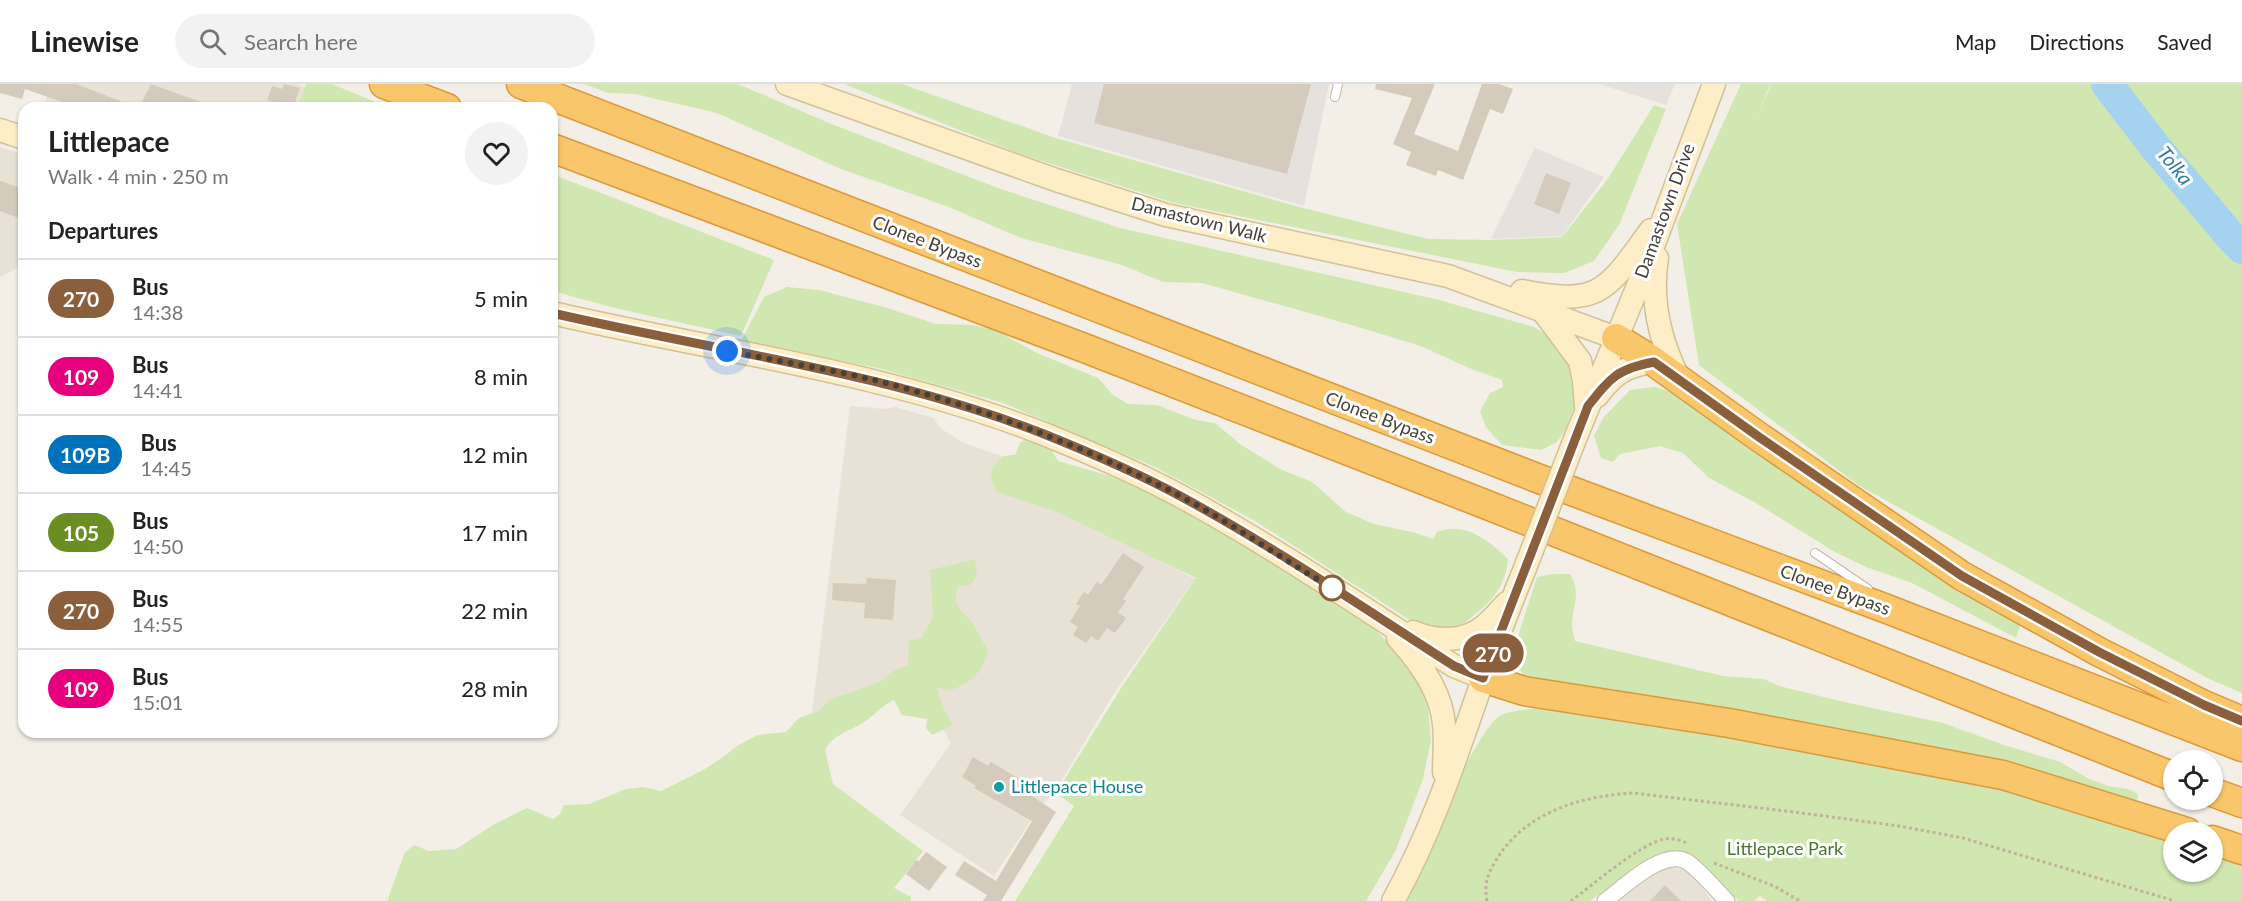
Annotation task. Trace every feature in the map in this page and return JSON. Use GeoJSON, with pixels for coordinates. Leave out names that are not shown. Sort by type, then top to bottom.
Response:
{"type":"FeatureCollection","features":[{"type":"Feature","properties":{"kind":"highway"},"geometry":{"type":"LineString","coordinates":[[384,84],[431,102]]}},
{"type":"Feature","properties":{"kind":"highway","name":"Clonee Bypass"},"geometry":{"type":"LineString","coordinates":[[521,84],[1537,478],[1887,609],[2242,747]]}},
{"type":"Feature","properties":{"kind":"highway"},"geometry":{"type":"LineString","coordinates":[[558,150],[1098,353],[2163,773]]}},
{"type":"Feature","properties":{"kind":"highway"},"geometry":{"type":"LineString","coordinates":[[1616,338],[1679,379],[1759,437],[1962,576],[2099,652],[2204,705],[2242,721]]}},
{"type":"Feature","properties":{"kind":"highway"},"geometry":{"type":"LineString","coordinates":[[1483,678],[1524,691],[1729,723],[2003,776],[2163,825]]}},
{"type":"Feature","properties":{"kind":"highway"},"geometry":{"type":"LineString","coordinates":[[2223,796],[2242,803]]}},
{"type":"Feature","properties":{"kind":"highway"},"geometry":{"type":"LineString","coordinates":[[2223,844],[2242,850]]}},
{"type":"Feature","properties":{"kind":"main road","name":"Damastown Walk"},"geometry":{"type":"LineString","coordinates":[[787,84],[1056,180],[1166,215],[1448,276],[1616,338]]}},
{"type":"Feature","properties":{"kind":"main road","name":"Damastown Drive"},"geometry":{"type":"LineString","coordinates":[[1393,901],[1414,862],[1443,795],[1483,678],[1518,586],[1640,281],[1714,84]]}},
{"type":"Feature","properties":{"kind":"main road"},"geometry":{"type":"LineString","coordinates":[[0,130],[18,136]]}},
{"type":"Feature","properties":{"kind":"main road"},"geometry":{"type":"LineString","coordinates":[[1448,276],[1547,296],[1586,295],[1603,289],[1616,278],[1666,209]]}},
{"type":"Feature","properties":{"kind":"main road"},"geometry":{"type":"LineString","coordinates":[[1666,209],[1656,264],[1654,297],[1667,354],[1679,379]]}},
{"type":"Feature","properties":{"kind":"main road"},"geometry":{"type":"LineString","coordinates":[[1541,309],[1580,361],[1587,409]]}},
{"type":"Feature","properties":{"kind":"main road"},"geometry":{"type":"LineString","coordinates":[[558,314],[878,381],[958,404],[1042,434],[1116,465],[1180,496],[1238,528],[1454,666],[1483,678]]}},
{"type":"Feature","properties":{"kind":"main road"},"geometry":{"type":"LineString","coordinates":[[1587,409],[1614,376],[1629,366],[1654,362]]}},
{"type":"Feature","properties":{"kind":"main road"},"geometry":{"type":"LineString","coordinates":[[1381,619],[1422,636],[1452,640],[1481,629],[1518,586]]}},
{"type":"Feature","properties":{"kind":"main road"},"geometry":{"type":"LineString","coordinates":[[1381,619],[1416,657],[1438,699],[1444,723],[1443,795]]}},
{"type":"Feature","properties":{"kind":"street"},"geometry":{"type":"LineString","coordinates":[[1605,901],[1661,860],[1676,858],[1687,862],[1727,901]]}},
{"type":"Feature","properties":{"kind":"lane"},"geometry":{"type":"LineString","coordinates":[[1335,97],[1338,84]]}},
{"type":"Feature","properties":{"kind":"lane"},"geometry":{"type":"LineString","coordinates":[[1815,553],[1872,592],[1887,609]]}},
{"type":"Feature","properties":{"kind":"path"},"geometry":{"type":"LineString","coordinates":[[1486,901],[1485,884],[1490,870],[1501,852],[1522,829],[1549,812],[1579,801],[1607,795],[1634,793],[1899,826],[1963,838],[2175,901]]}},
{"type":"Feature","properties":{"kind":"shaded area"},"geometry":{"type":"Polygon","coordinates":[[[51,84],[297,84],[305,87],[299,102],[45,102],[51,84]]]}},
{"type":"Feature","properties":{"kind":"shaded area"},"geometry":{"type":"Polygon","coordinates":[[[1072,84],[1329,84],[1304,206],[1058,136],[1072,84]]]}},
{"type":"Feature","properties":{"kind":"shaded area"},"geometry":{"type":"Polygon","coordinates":[[[1599,84],[1675,84],[1666,105],[1599,84]]]}},
{"type":"Feature","properties":{"kind":"shaded area"},"geometry":{"type":"Polygon","coordinates":[[[0,147],[18,153],[18,267],[0,277],[0,147]]]}},
{"type":"Feature","properties":{"kind":"shaded area"},"geometry":{"type":"Polygon","coordinates":[[[1535,148],[1604,177],[1562,236],[1491,239],[1535,148]]]}},
{"type":"Feature","properties":{"kind":"shaded area"},"geometry":{"type":"Polygon","coordinates":[[[850,406],[884,409],[895,407],[934,418],[940,428],[962,442],[1006,458],[1113,536],[1195,579],[1114,693],[1054,793],[1042,804],[994,876],[900,815],[951,743],[918,685],[807,752],[850,406]]]}},
{"type":"Feature","properties":{"kind":"shaded area"},"geometry":{"type":"Polygon","coordinates":[[[1676,866],[1691,872],[1712,901],[1614,901],[1661,868],[1676,866]]]}},
{"type":"Feature","properties":{"kind":"green space"},"geometry":{"type":"Polygon","coordinates":[[[306,84],[332,84],[376,102],[299,102],[306,84]]]}},
{"type":"Feature","properties":{"kind":"green space"},"geometry":{"type":"Polygon","coordinates":[[[584,84],[738,84],[829,123],[998,188],[1120,228],[1439,300],[1534,327],[1559,342],[1574,378],[1575,404],[1566,429],[1557,442],[1541,450],[1502,445],[1486,427],[1480,412],[1490,393],[1503,387],[1502,380],[1421,346],[1202,283],[1163,282],[1122,265],[1021,238],[949,207],[841,169],[717,113],[635,94],[608,93],[584,84]]]}},
{"type":"Feature","properties":{"kind":"green space"},"geometry":{"type":"Polygon","coordinates":[[[844,84],[902,84],[1056,138],[1303,208],[1428,239],[1491,240],[1562,237],[1607,180],[1654,105],[1666,109],[1619,225],[1594,261],[1564,273],[1517,272],[1174,203],[1020,154],[844,84]]]}},
{"type":"Feature","properties":{"kind":"green space"},"geometry":{"type":"Polygon","coordinates":[[[1741,84],[1770,84],[1757,119],[1771,84],[2242,84],[2242,229],[2228,214],[2207,229],[2242,261],[2242,693],[2207,678],[1858,485],[1699,365],[1677,224],[1741,84]]]}},
{"type":"Feature","properties":{"kind":"green space"},"geometry":{"type":"Polygon","coordinates":[[[558,176],[774,260],[741,336],[623,310],[558,293],[558,176]]]}},
{"type":"Feature","properties":{"kind":"green space"},"geometry":{"type":"Polygon","coordinates":[[[787,287],[819,290],[884,307],[936,324],[972,325],[995,330],[1037,353],[1098,378],[1113,395],[1128,404],[1157,405],[1196,420],[1215,423],[1240,444],[1280,469],[1312,482],[1346,512],[1374,524],[1433,539],[1437,532],[1447,529],[1476,534],[1508,559],[1502,582],[1497,592],[1483,608],[1455,630],[1416,624],[1255,521],[1155,467],[1003,403],[878,368],[741,341],[764,297],[787,287]]]}},
{"type":"Feature","properties":{"kind":"green space"},"geometry":{"type":"Polygon","coordinates":[[[1655,387],[1690,398],[2009,609],[2020,626],[2016,638],[1912,583],[1866,567],[1835,552],[1754,502],[1709,478],[1683,453],[1660,446],[1620,454],[1613,462],[1601,458],[1594,436],[1603,418],[1630,390],[1655,387]]]}},
{"type":"Feature","properties":{"kind":"green space"},"geometry":{"type":"Polygon","coordinates":[[[1025,439],[1049,446],[1058,461],[1110,476],[1187,510],[1260,552],[1276,565],[1373,627],[1400,656],[1418,682],[1428,707],[1431,740],[1423,779],[1396,850],[1366,901],[1015,901],[1074,806],[1056,793],[1123,685],[1196,578],[1055,511],[997,492],[991,472],[1003,456],[1015,455],[1020,443],[1025,439]]]}},
{"type":"Feature","properties":{"kind":"green space"},"geometry":{"type":"Polygon","coordinates":[[[975,559],[977,576],[969,586],[958,585],[955,600],[961,611],[972,622],[988,651],[979,672],[969,681],[949,691],[936,687],[953,725],[932,735],[926,728],[927,719],[902,715],[894,700],[861,724],[838,736],[825,750],[833,784],[923,851],[894,888],[911,897],[911,901],[387,901],[405,852],[414,845],[429,851],[456,849],[493,825],[527,808],[553,819],[560,814],[564,805],[589,804],[626,789],[643,787],[661,791],[705,769],[737,746],[758,735],[786,732],[799,718],[819,711],[829,700],[880,682],[896,669],[908,665],[909,641],[922,638],[933,616],[930,570],[975,559]]]}},
{"type":"Feature","properties":{"kind":"green space"},"geometry":{"type":"Polygon","coordinates":[[[1570,574],[1574,581],[1576,594],[1572,626],[1575,641],[1723,676],[1764,679],[1779,686],[1840,701],[1943,723],[2060,762],[2089,779],[2108,786],[2128,789],[2138,794],[2136,808],[1531,682],[1517,667],[1519,633],[1537,577],[1570,574]]]}},
{"type":"Feature","properties":{"kind":"green space","name":"Littlepace Park"},"geometry":{"type":"Polygon","coordinates":[[[1556,706],[2009,788],[2163,839],[2163,882],[2223,882],[2223,857],[2242,862],[2242,901],[1767,901],[1760,896],[1754,901],[1739,901],[1694,859],[1677,851],[1659,853],[1590,901],[1401,901],[1447,801],[1477,745],[1490,725],[1501,715],[1520,710],[1556,706]]]}},
{"type":"Feature","properties":{"kind":"building"},"geometry":{"type":"Polygon","coordinates":[[[0,84],[76,84],[123,102],[62,102],[25,89],[22,99],[0,93],[0,84]]]}},
{"type":"Feature","properties":{"kind":"building"},"geometry":{"type":"Polygon","coordinates":[[[151,84],[201,102],[142,102],[151,84]]]}},
{"type":"Feature","properties":{"kind":"building"},"geometry":{"type":"Polygon","coordinates":[[[284,84],[300,88],[295,102],[267,100],[272,86],[282,89],[284,84]]]}},
{"type":"Feature","properties":{"kind":"building"},"geometry":{"type":"Polygon","coordinates":[[[1104,84],[1311,84],[1287,174],[1094,123],[1104,84]]]}},
{"type":"Feature","properties":{"kind":"building"},"geometry":{"type":"Polygon","coordinates":[[[1376,84],[1435,84],[1414,134],[1458,151],[1482,84],[1499,84],[1513,89],[1503,114],[1490,109],[1463,180],[1438,170],[1436,176],[1406,165],[1411,152],[1393,144],[1412,98],[1375,89],[1376,84]]]}},
{"type":"Feature","properties":{"kind":"building"},"geometry":{"type":"Polygon","coordinates":[[[1546,173],[1571,183],[1559,214],[1534,204],[1546,173]]]}},
{"type":"Feature","properties":{"kind":"building"},"geometry":{"type":"Polygon","coordinates":[[[0,181],[18,187],[18,218],[0,211],[0,181]]]}},
{"type":"Feature","properties":{"kind":"building"},"geometry":{"type":"Polygon","coordinates":[[[1123,553],[1144,567],[1123,599],[1126,601],[1118,612],[1126,618],[1115,633],[1107,628],[1098,641],[1091,636],[1086,643],[1073,635],[1078,627],[1070,622],[1080,606],[1076,604],[1084,592],[1088,595],[1097,582],[1101,585],[1123,553]]]}},
{"type":"Feature","properties":{"kind":"building"},"geometry":{"type":"Polygon","coordinates":[[[867,578],[896,580],[893,620],[864,618],[865,603],[832,600],[833,583],[866,584],[867,578]]]}},
{"type":"Feature","properties":{"kind":"building"},"geometry":{"type":"Polygon","coordinates":[[[973,757],[988,766],[991,762],[1025,782],[1021,789],[1056,812],[1001,901],[983,901],[987,895],[955,875],[964,861],[996,881],[1032,821],[974,788],[976,786],[962,777],[973,757]]]}},
{"type":"Feature","properties":{"kind":"building"},"geometry":{"type":"Polygon","coordinates":[[[926,852],[947,867],[929,891],[906,874],[916,860],[919,861],[926,852]]]}},
{"type":"Feature","properties":{"kind":"building"},"geometry":{"type":"Polygon","coordinates":[[[1665,885],[1681,901],[1650,901],[1665,885]]]}},
{"type":"Feature","properties":{"kind":"waterway","name":"Tolka"},"geometry":{"type":"LineString","coordinates":[[2107,84],[2156,148],[2242,248]]}},
{"type":"Feature","properties":{"kind":"bus line","name":"270"},"geometry":{"type":"LineString","coordinates":[[558,314],[878,381],[958,404],[1042,434],[1116,465],[1180,496],[1238,528],[1454,666],[1483,678],[1588,406],[1614,376],[1629,366],[1654,362],[1962,576],[2099,652],[2204,705],[2242,721]]}},
{"type":"Feature","properties":{"kind":"place","name":"Littlepace House"},"geometry":{"type":"Point","coordinates":[999,787]}},
{"type":"Feature","properties":{"kind":"route"},"geometry":{"type":"LineString","coordinates":[[727,351],[878,381],[958,404],[1042,434],[1116,465],[1180,496],[1238,528],[1332,588]]}}]}
